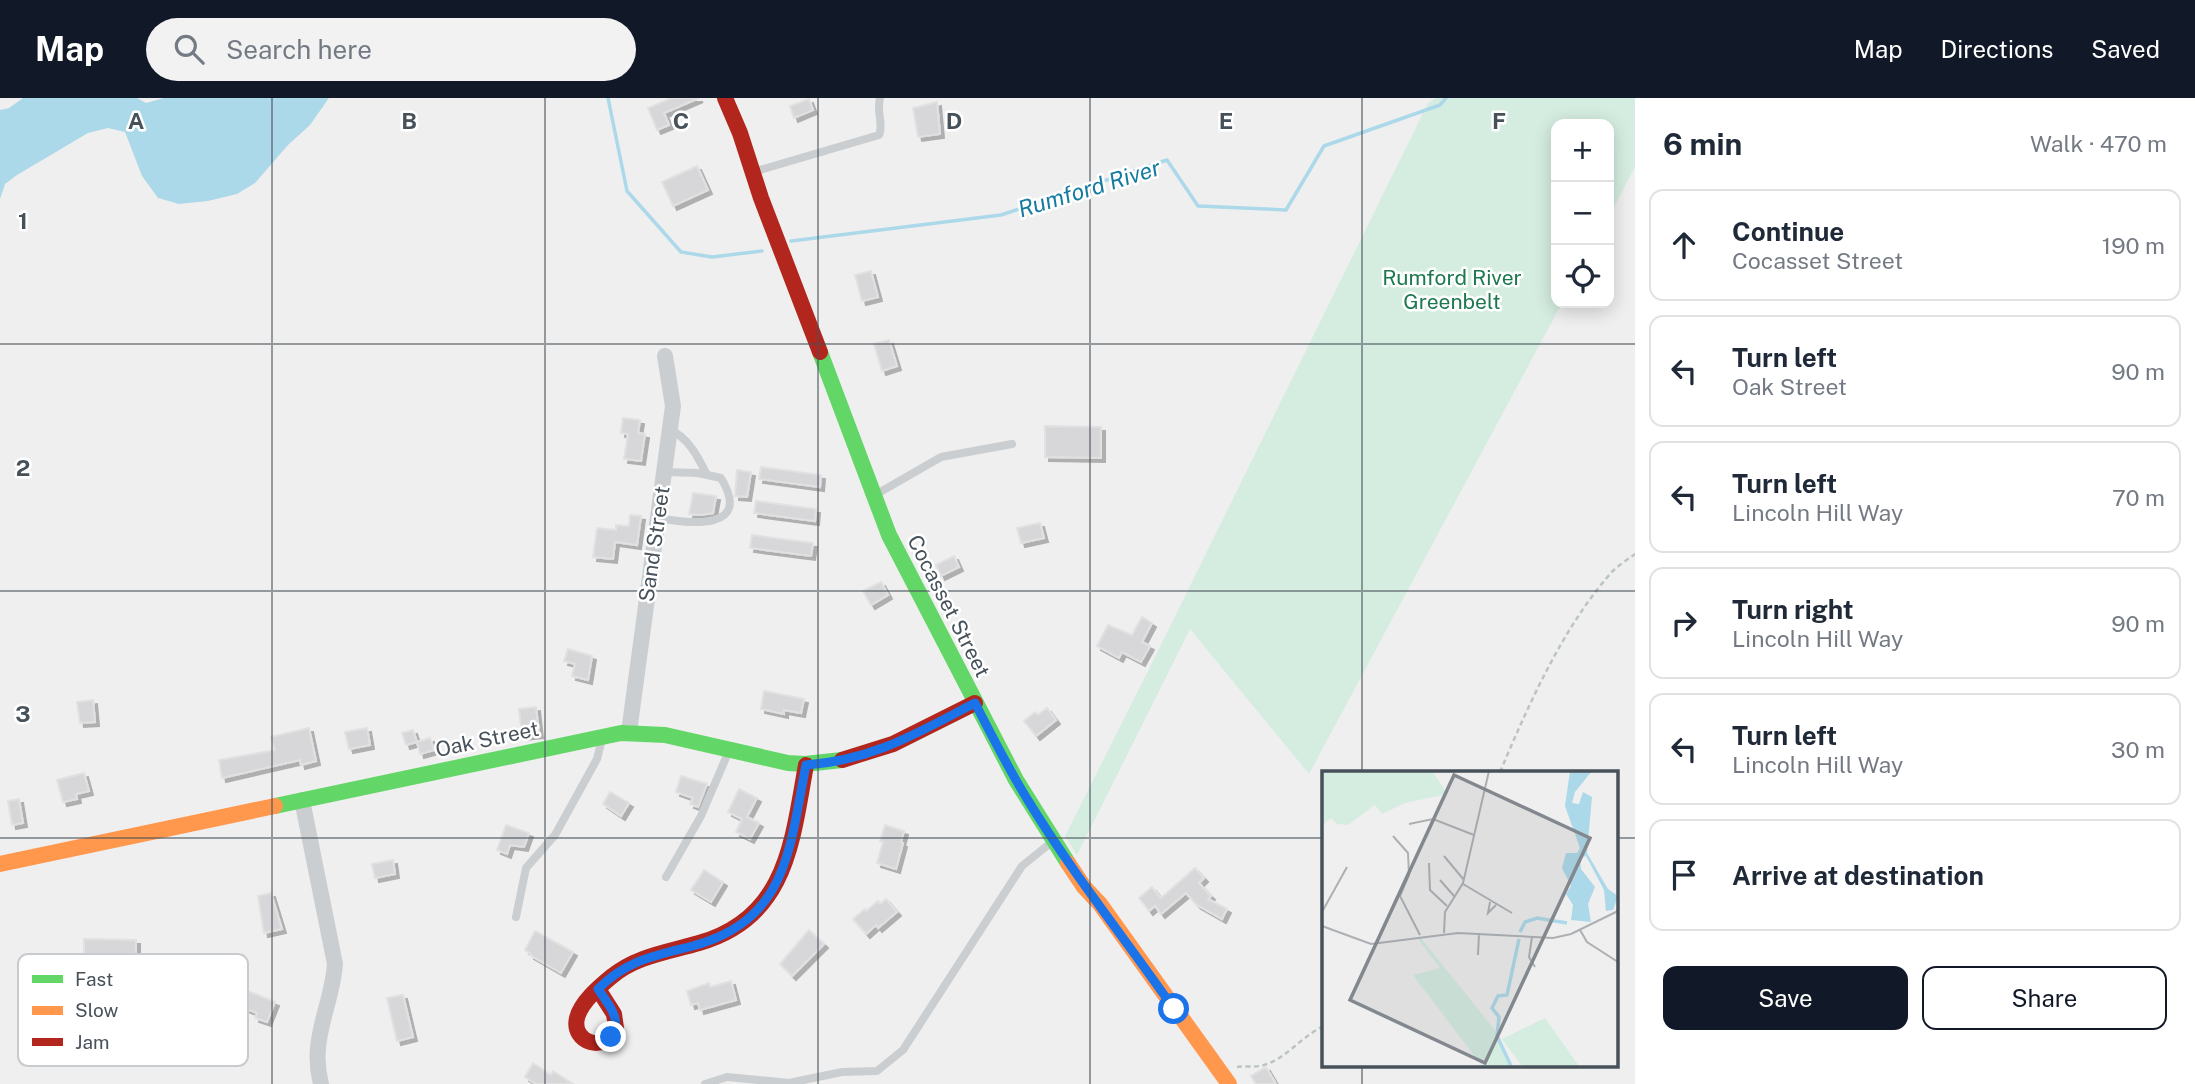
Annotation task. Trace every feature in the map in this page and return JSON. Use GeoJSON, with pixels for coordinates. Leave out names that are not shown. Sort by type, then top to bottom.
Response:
{"type":"FeatureCollection","features":[{"type":"Feature","properties":{"kind":"street","name":"Cocasset Street"},"geometry":{"type":"LineString","coordinates":[[725,98],[900,557],[1016,780],[1054,841],[1084,887],[1100,904],[1229,1084]]}},
{"type":"Feature","properties":{"kind":"street","name":"Sand Street"},"geometry":{"type":"LineString","coordinates":[[629,732],[673,406],[665,356]]}},
{"type":"Feature","properties":{"kind":"street","name":"Oak Street"},"geometry":{"type":"LineString","coordinates":[[0,864],[629,732],[667,736],[782,762],[806,765],[844,760],[880,750],[975,703]]}},
{"type":"Feature","properties":{"kind":"street"},"geometry":{"type":"LineString","coordinates":[[598,989],[631,963],[715,939],[737,928],[757,912],[772,892],[783,869],[806,765]]}},
{"type":"Feature","properties":{"kind":"street"},"geometry":{"type":"LineString","coordinates":[[302,800],[335,964],[333,986],[317,1045],[321,1084]]}},
{"type":"Feature","properties":{"kind":"lane"},"geometry":{"type":"LineString","coordinates":[[753,172],[879,135],[880,98]]}},
{"type":"Feature","properties":{"kind":"lane"},"geometry":{"type":"LineString","coordinates":[[670,430],[678,433],[690,444],[707,475]]}},
{"type":"Feature","properties":{"kind":"lane"},"geometry":{"type":"LineString","coordinates":[[875,495],[941,457],[1012,444]]}},
{"type":"Feature","properties":{"kind":"lane"},"geometry":{"type":"LineString","coordinates":[[658,518],[681,522],[709,522],[728,512],[730,503],[721,478],[664,472]]}},
{"type":"Feature","properties":{"kind":"lane"},"geometry":{"type":"LineString","coordinates":[[516,918],[526,869],[555,835],[597,759],[603,736]]}},
{"type":"Feature","properties":{"kind":"lane"},"geometry":{"type":"LineString","coordinates":[[666,877],[701,816],[729,750]]}},
{"type":"Feature","properties":{"kind":"lane"},"geometry":{"type":"LineString","coordinates":[[705,1084],[727,1077],[789,1083],[842,1072],[877,1071],[903,1050],[1022,866],[1054,841]]}},
{"type":"Feature","properties":{"kind":"path"},"geometry":{"type":"LineString","coordinates":[[1500,771],[1556,652],[1603,582],[1635,554]]}},
{"type":"Feature","properties":{"kind":"path"},"geometry":{"type":"LineString","coordinates":[[1213,1060],[1233,1067],[1262,1066],[1284,1055],[1311,1032],[1322,1027]]}},
{"type":"Feature","properties":{"kind":"green space","name":"Rumford River Greenbelt"},"geometry":{"type":"Polygon","coordinates":[[[1436,98],[1635,98],[1635,167],[1614,207],[1614,119],[1551,119],[1551,308],[1559,308],[1309,774],[1190,629],[1077,855],[1065,836],[1428,103],[1436,98]]]}},
{"type":"Feature","properties":{"kind":"water"},"geometry":{"type":"Polygon","coordinates":[[[23,98],[137,98],[146,103],[164,98],[329,98],[310,125],[288,145],[255,183],[237,194],[179,204],[158,198],[142,176],[125,132],[108,128],[88,133],[17,175],[5,184],[0,199],[0,110],[9,108],[23,98]]]}},
{"type":"Feature","properties":{"kind":"building"},"geometry":{"type":"Polygon","coordinates":[[[672,98],[699,98],[664,113],[669,125],[657,130],[648,108],[672,98]]]}},
{"type":"Feature","properties":{"kind":"building"},"geometry":{"type":"Polygon","coordinates":[[[809,99],[813,110],[794,118],[790,106],[809,99]]]}},
{"type":"Feature","properties":{"kind":"building"},"geometry":{"type":"Polygon","coordinates":[[[937,102],[940,134],[918,137],[913,108],[937,102]]]}},
{"type":"Feature","properties":{"kind":"building"},"geometry":{"type":"Polygon","coordinates":[[[697,166],[708,190],[673,206],[662,182],[697,166]]]}},
{"type":"Feature","properties":{"kind":"building"},"geometry":{"type":"Polygon","coordinates":[[[871,271],[878,297],[862,301],[855,275],[871,271]]]}},
{"type":"Feature","properties":{"kind":"building"},"geometry":{"type":"Polygon","coordinates":[[[889,340],[897,366],[882,371],[874,344],[889,340]]]}},
{"type":"Feature","properties":{"kind":"building"},"geometry":{"type":"Polygon","coordinates":[[[623,418],[640,420],[638,433],[645,434],[641,461],[624,459],[628,434],[621,433],[623,418]]]}},
{"type":"Feature","properties":{"kind":"building"},"geometry":{"type":"Polygon","coordinates":[[[1045,426],[1101,427],[1101,458],[1045,457],[1045,426]]]}},
{"type":"Feature","properties":{"kind":"building"},"geometry":{"type":"Polygon","coordinates":[[[761,467],[821,475],[820,487],[759,479],[761,467]]]}},
{"type":"Feature","properties":{"kind":"building"},"geometry":{"type":"Polygon","coordinates":[[[737,470],[751,472],[747,497],[735,496],[737,470]]]}},
{"type":"Feature","properties":{"kind":"building"},"geometry":{"type":"Polygon","coordinates":[[[693,493],[716,496],[713,513],[689,514],[693,493]]]}},
{"type":"Feature","properties":{"kind":"building"},"geometry":{"type":"Polygon","coordinates":[[[756,501],[816,509],[815,521],[754,513],[756,501]]]}},
{"type":"Feature","properties":{"kind":"building"},"geometry":{"type":"Polygon","coordinates":[[[630,515],[641,516],[637,545],[615,542],[613,559],[593,557],[597,528],[616,530],[616,525],[629,526],[630,515]]]}},
{"type":"Feature","properties":{"kind":"building"},"geometry":{"type":"Polygon","coordinates":[[[1040,523],[1044,538],[1021,543],[1017,528],[1040,523]]]}},
{"type":"Feature","properties":{"kind":"building"},"geometry":{"type":"Polygon","coordinates":[[[752,535],[813,543],[811,556],[750,548],[752,535]]]}},
{"type":"Feature","properties":{"kind":"building"},"geometry":{"type":"Polygon","coordinates":[[[954,556],[959,567],[941,576],[936,565],[954,556]]]}},
{"type":"Feature","properties":{"kind":"building"},"geometry":{"type":"Polygon","coordinates":[[[881,582],[888,595],[871,605],[863,591],[881,582]]]}},
{"type":"Feature","properties":{"kind":"building"},"geometry":{"type":"Polygon","coordinates":[[[1142,617],[1152,623],[1142,642],[1150,646],[1141,662],[1122,652],[1119,658],[1097,646],[1108,625],[1132,635],[1142,617]]]}},
{"type":"Feature","properties":{"kind":"building"},"geometry":{"type":"Polygon","coordinates":[[[568,649],[592,656],[588,680],[572,676],[575,664],[564,661],[568,649]]]}},
{"type":"Feature","properties":{"kind":"building"},"geometry":{"type":"Polygon","coordinates":[[[764,691],[804,699],[801,713],[784,710],[784,714],[761,709],[764,691]]]}},
{"type":"Feature","properties":{"kind":"building"},"geometry":{"type":"Polygon","coordinates":[[[93,700],[95,722],[80,723],[77,702],[93,700]]]}},
{"type":"Feature","properties":{"kind":"building"},"geometry":{"type":"Polygon","coordinates":[[[536,707],[539,734],[522,736],[519,709],[536,707]]]}},
{"type":"Feature","properties":{"kind":"building"},"geometry":{"type":"Polygon","coordinates":[[[1047,708],[1056,720],[1036,736],[1024,721],[1035,712],[1038,715],[1047,708]]]}},
{"type":"Feature","properties":{"kind":"building"},"geometry":{"type":"Polygon","coordinates":[[[309,728],[316,761],[301,765],[300,760],[222,778],[219,760],[275,750],[271,737],[309,728]]]}},
{"type":"Feature","properties":{"kind":"building"},"geometry":{"type":"Polygon","coordinates":[[[367,728],[370,745],[349,749],[345,732],[367,728]]]}},
{"type":"Feature","properties":{"kind":"building"},"geometry":{"type":"Polygon","coordinates":[[[413,730],[417,742],[406,745],[402,733],[413,730]]]}},
{"type":"Feature","properties":{"kind":"building"},"geometry":{"type":"Polygon","coordinates":[[[430,738],[434,750],[420,754],[417,742],[430,738]]]}},
{"type":"Feature","properties":{"kind":"building"},"geometry":{"type":"Polygon","coordinates":[[[84,773],[89,791],[76,794],[77,799],[63,802],[57,780],[84,773]]]}},
{"type":"Feature","properties":{"kind":"building"},"geometry":{"type":"Polygon","coordinates":[[[681,776],[707,784],[698,807],[690,804],[693,798],[676,792],[681,776]]]}},
{"type":"Feature","properties":{"kind":"building"},"geometry":{"type":"Polygon","coordinates":[[[739,789],[757,798],[747,817],[759,823],[750,839],[736,832],[742,819],[728,812],[739,789]]]}},
{"type":"Feature","properties":{"kind":"building"},"geometry":{"type":"Polygon","coordinates":[[[610,792],[629,803],[621,816],[603,804],[610,792]]]}},
{"type":"Feature","properties":{"kind":"building"},"geometry":{"type":"Polygon","coordinates":[[[19,799],[23,823],[12,825],[8,801],[19,799]]]}},
{"type":"Feature","properties":{"kind":"building"},"geometry":{"type":"Polygon","coordinates":[[[506,825],[529,833],[524,847],[510,845],[507,854],[497,850],[506,825]]]}},
{"type":"Feature","properties":{"kind":"building"},"geometry":{"type":"Polygon","coordinates":[[[885,825],[904,831],[896,869],[877,863],[885,825]]]}},
{"type":"Feature","properties":{"kind":"building"},"geometry":{"type":"Polygon","coordinates":[[[393,860],[395,874],[375,878],[372,864],[393,860]]]}},
{"type":"Feature","properties":{"kind":"building"},"geometry":{"type":"Polygon","coordinates":[[[1195,868],[1204,878],[1199,883],[1211,896],[1208,899],[1227,909],[1222,919],[1197,905],[1186,893],[1161,914],[1155,906],[1149,911],[1139,898],[1152,887],[1161,898],[1195,868]]]}},
{"type":"Feature","properties":{"kind":"building"},"geometry":{"type":"Polygon","coordinates":[[[704,870],[723,882],[711,902],[691,890],[704,870]]]}},
{"type":"Feature","properties":{"kind":"building"},"geometry":{"type":"Polygon","coordinates":[[[271,893],[282,929],[264,933],[258,896],[271,893]]]}},
{"type":"Feature","properties":{"kind":"building"},"geometry":{"type":"Polygon","coordinates":[[[886,899],[897,912],[866,934],[853,919],[878,901],[880,904],[886,899]]]}},
{"type":"Feature","properties":{"kind":"building"},"geometry":{"type":"Polygon","coordinates":[[[809,930],[824,944],[792,976],[780,964],[809,930]]]}},
{"type":"Feature","properties":{"kind":"building"},"geometry":{"type":"Polygon","coordinates":[[[535,931],[573,952],[561,973],[525,950],[535,931]]]}},
{"type":"Feature","properties":{"kind":"building"},"geometry":{"type":"Polygon","coordinates":[[[84,939],[136,940],[136,954],[84,954],[84,939]]]}},
{"type":"Feature","properties":{"kind":"building"},"geometry":{"type":"Polygon","coordinates":[[[731,981],[736,1000],[700,1010],[698,1003],[691,1005],[687,991],[709,983],[710,987],[731,981]]]}},
{"type":"Feature","properties":{"kind":"building"},"geometry":{"type":"Polygon","coordinates":[[[248,991],[275,1002],[267,1022],[255,1018],[257,1013],[248,1009],[248,991]]]}},
{"type":"Feature","properties":{"kind":"building"},"geometry":{"type":"Polygon","coordinates":[[[403,995],[413,1037],[397,1041],[387,998],[403,995]]]}},
{"type":"Feature","properties":{"kind":"building"},"geometry":{"type":"Polygon","coordinates":[[[533,1063],[551,1075],[553,1071],[573,1084],[536,1084],[525,1077],[533,1063]]]}},
{"type":"Feature","properties":{"kind":"building"},"geometry":{"type":"Polygon","coordinates":[[[1266,1067],[1276,1084],[1256,1084],[1251,1076],[1266,1067]]]}},
{"type":"Feature","properties":{"kind":"waterway","name":"Rumford River"},"geometry":{"type":"LineString","coordinates":[[608,98],[627,191],[681,252],[712,257],[762,251]]}},
{"type":"Feature","properties":{"kind":"waterway","name":"Rumford River"},"geometry":{"type":"LineString","coordinates":[[791,241],[1001,215],[1167,160],[1198,206],[1286,210],[1324,146],[1440,105],[1446,98]]}},
{"type":"Feature","properties":{"kind":"traffic: fast"},"geometry":{"type":"LineString","coordinates":[[820,352],[889,535],[1016,780],[1068,863]]}},
{"type":"Feature","properties":{"kind":"traffic: fast"},"geometry":{"type":"LineString","coordinates":[[275,806],[621,733],[665,735],[788,763],[842,760]]}},
{"type":"Feature","properties":{"kind":"traffic: slow"},"geometry":{"type":"LineString","coordinates":[[0,864],[275,806]]}},
{"type":"Feature","properties":{"kind":"traffic: slow"},"geometry":{"type":"LineString","coordinates":[[1068,863],[1229,1084]]}},
{"type":"Feature","properties":{"kind":"traffic: jam"},"geometry":{"type":"LineString","coordinates":[[725,98],[820,352]]}},
{"type":"Feature","properties":{"kind":"traffic: jam"},"geometry":{"type":"LineString","coordinates":[[842,760],[893,744],[975,703]]}},
{"type":"Feature","properties":{"kind":"traffic: jam"},"geometry":{"type":"LineString","coordinates":[[598,989],[614,1014],[616,1028],[611,1036],[598,1043],[590,1042],[579,1034],[577,1018],[586,1001],[596,990],[611,977],[642,959],[699,943],[728,931],[751,915],[768,896],[780,874],[796,822],[806,765]]}},
{"type":"Feature","properties":{"kind":"route"},"geometry":{"type":"LineString","coordinates":[[611,1037],[616,1030],[616,1021],[598,989],[603,984],[620,970],[643,958],[703,944],[726,935],[748,920],[765,902],[779,880],[790,848],[806,765],[860,757],[880,750],[975,703],[1028,802],[1084,887],[1100,904],[1174,1009]]}}]}
